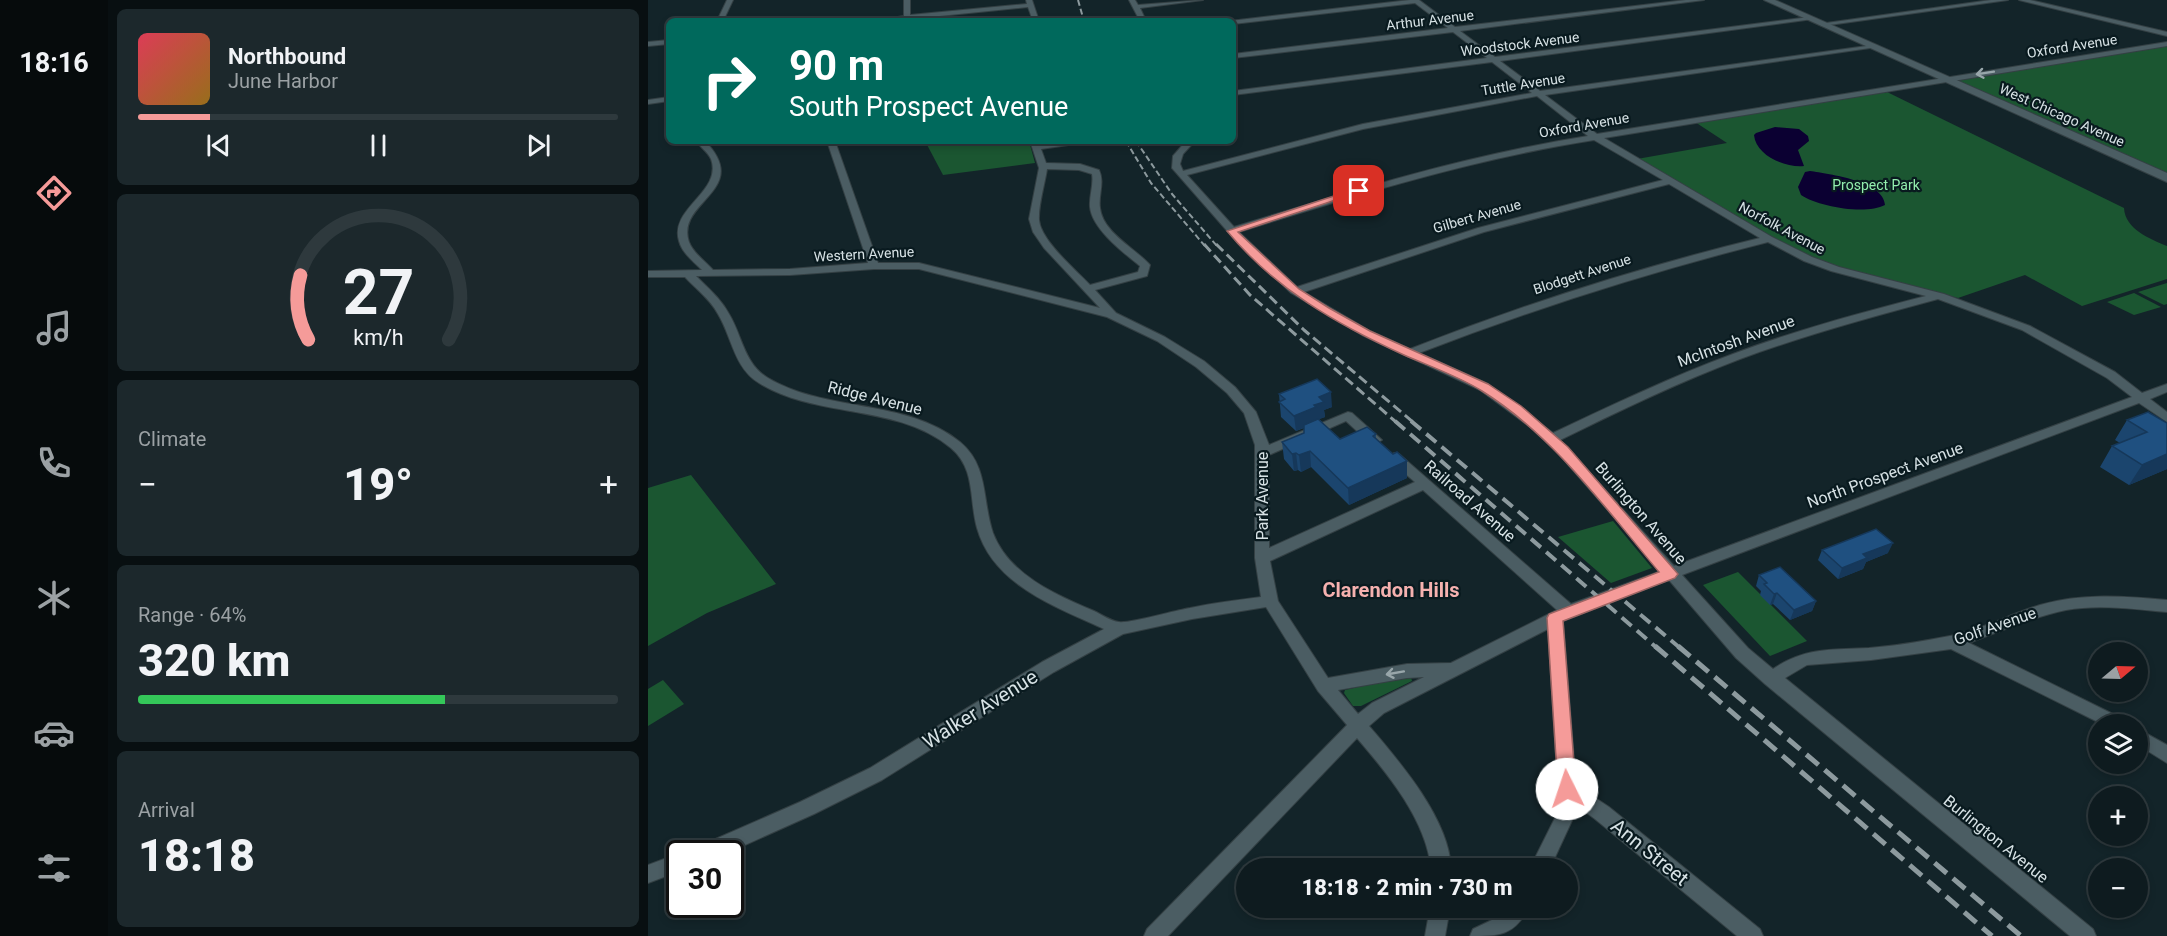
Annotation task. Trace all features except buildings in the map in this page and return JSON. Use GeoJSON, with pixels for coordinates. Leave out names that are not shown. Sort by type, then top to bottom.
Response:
{"type":"FeatureCollection","features":[{"type":"Feature","properties":{"kind":"main road","name":"West Chicago Avenue"},"geometry":{"type":"LineString","coordinates":[[1768,0],[2167,178]]}},
{"type":"Feature","properties":{"kind":"street"},"geometry":{"type":"LineString","coordinates":[[721,18],[730,0]]}},
{"type":"Feature","properties":{"kind":"street"},"geometry":{"type":"LineString","coordinates":[[907,0],[907,18]]}},
{"type":"Feature","properties":{"kind":"street"},"geometry":{"type":"LineString","coordinates":[[1132,0],[1142,18]]}},
{"type":"Feature","properties":{"kind":"street"},"geometry":{"type":"LineString","coordinates":[[1136,7],[1200,0]]}},
{"type":"Feature","properties":{"kind":"street","name":"Arthur Avenue"},"geometry":{"type":"LineString","coordinates":[[1236,56],[1701,0]]}},
{"type":"Feature","properties":{"kind":"street"},"geometry":{"type":"LineString","coordinates":[[1822,24],[2005,0]]}},
{"type":"Feature","properties":{"kind":"street"},"geometry":{"type":"LineString","coordinates":[[2022,0],[2167,34]]}},
{"type":"Feature","properties":{"kind":"street"},"geometry":{"type":"LineString","coordinates":[[1236,22],[1421,1]]}},
{"type":"Feature","properties":{"kind":"street","name":"Norfolk Avenue"},"geometry":{"type":"LineString","coordinates":[[1421,1],[1493,60],[1594,136],[1769,239],[1835,269],[1940,296],[2026,328],[2090,362],[2143,398],[2167,418]]}},
{"type":"Feature","properties":{"kind":"street"},"geometry":{"type":"LineString","coordinates":[[915,18],[1030,3],[1035,18]]}},
{"type":"Feature","properties":{"kind":"street","name":"Woodstock Avenue"},"geometry":{"type":"LineString","coordinates":[[1236,93],[1810,19]]}},
{"type":"Feature","properties":{"kind":"street"},"geometry":{"type":"LineString","coordinates":[[648,44],[666,42]]}},
{"type":"Feature","properties":{"kind":"street","name":"Oxford Avenue"},"geometry":{"type":"LineString","coordinates":[[1232,231],[1422,173],[1594,136],[2167,44]]}},
{"type":"Feature","properties":{"kind":"street","name":"Tuttle Avenue"},"geometry":{"type":"LineString","coordinates":[[1181,174],[1367,126],[1539,94],[1874,47]]}},
{"type":"Feature","properties":{"kind":"street"},"geometry":{"type":"LineString","coordinates":[[648,102],[666,99]]}},
{"type":"Feature","properties":{"kind":"street"},"geometry":{"type":"LineString","coordinates":[[703,144],[714,156],[716,173],[709,188],[685,223],[683,240],[710,273]]}},
{"type":"Feature","properties":{"kind":"street"},"geometry":{"type":"LineString","coordinates":[[832,144],[874,266]]}},
{"type":"Feature","properties":{"kind":"street","name":"Park Avenue"},"geometry":{"type":"LineString","coordinates":[[1035,144],[1043,175],[1034,212],[1035,227],[1056,256],[1112,315],[1182,351],[1224,383],[1250,412],[1260,434],[1262,558],[1270,601],[1324,686],[1387,763],[1420,808],[1432,832],[1440,858]]}},
{"type":"Feature","properties":{"kind":"street"},"geometry":{"type":"LineString","coordinates":[[1181,174],[1175,160],[1188,144]]}},
{"type":"Feature","properties":{"kind":"street"},"geometry":{"type":"LineString","coordinates":[[1042,166],[1080,167],[1096,172],[1095,211],[1098,218],[1125,248],[1145,265],[1143,274],[1088,289]]}},
{"type":"Feature","properties":{"kind":"street","name":"Burlington Avenue"},"geometry":{"type":"LineString","coordinates":[[1181,174],[1232,231],[1295,291],[1345,322],[1484,387],[1516,409],[1551,439],[1742,653],[2086,936]]}},
{"type":"Feature","properties":{"kind":"street","name":"Gilbert Avenue"},"geometry":{"type":"LineString","coordinates":[[1295,291],[1495,224],[1671,181]]}},
{"type":"Feature","properties":{"kind":"street","name":"Blodgett Avenue"},"geometry":{"type":"LineString","coordinates":[[1409,352],[1518,311],[1602,283],[1769,239]]}},
{"type":"Feature","properties":{"kind":"street","name":"Western Avenue"},"geometry":{"type":"LineString","coordinates":[[648,274],[804,272],[874,266],[928,267],[1112,315]]}},
{"type":"Feature","properties":{"kind":"street","name":"Ridge Avenue"},"geometry":{"type":"LineString","coordinates":[[688,273],[721,309],[745,363],[763,381],[781,391],[802,397],[921,425],[955,445],[976,472],[984,526],[998,556],[1012,571],[1044,594],[1119,629]]}},
{"type":"Feature","properties":{"kind":"street","name":"McIntosh Avenue"},"geometry":{"type":"LineString","coordinates":[[1551,439],[1665,386],[1737,356],[1859,316],[1940,296]]}},
{"type":"Feature","properties":{"kind":"street","name":"North Prospect Avenue"},"geometry":{"type":"LineString","coordinates":[[1154,936],[1378,708],[1562,615],[1614,593],[2167,388]]}},
{"type":"Feature","properties":{"kind":"street","name":"Railroad Avenue"},"geometry":{"type":"LineString","coordinates":[[1262,453],[1348,416],[1562,615]]}},
{"type":"Feature","properties":{"kind":"street"},"geometry":{"type":"LineString","coordinates":[[1262,558],[1423,484]]}},
{"type":"Feature","properties":{"kind":"street","name":"Walker Avenue"},"geometry":{"type":"LineString","coordinates":[[734,840],[876,774],[1040,672],[1119,629],[1192,613],[1270,601]]}},
{"type":"Feature","properties":{"kind":"street","name":"Golf Avenue"},"geometry":{"type":"LineString","coordinates":[[1771,679],[1793,664],[1822,656],[1871,654],[1953,642],[2043,609],[2068,603],[2122,602],[2167,606]]}},
{"type":"Feature","properties":{"kind":"street"},"geometry":{"type":"LineString","coordinates":[[1545,858],[1566,814],[1562,615]]}},
{"type":"Feature","properties":{"kind":"street"},"geometry":{"type":"LineString","coordinates":[[1953,642],[2097,714]]}},
{"type":"Feature","properties":{"kind":"street"},"geometry":{"type":"LineString","coordinates":[[1324,686],[1407,672],[1454,668]]}},
{"type":"Feature","properties":{"kind":"street"},"geometry":{"type":"LineString","coordinates":[[2148,743],[2167,755]]}},
{"type":"Feature","properties":{"kind":"street","name":"Ann Street"},"geometry":{"type":"LineString","coordinates":[[1567,789],[1602,813],[1753,936]]}},
{"type":"Feature","properties":{"kind":"street"},"geometry":{"type":"LineString","coordinates":[[648,874],[666,867]]}},
{"type":"Feature","properties":{"kind":"street"},"geometry":{"type":"LineString","coordinates":[[1435,936],[1438,918]]}},
{"type":"Feature","properties":{"kind":"street"},"geometry":{"type":"LineString","coordinates":[[1480,936],[1501,926],[1509,918]]}},
{"type":"Feature","properties":{"kind":"green space"},"geometry":{"type":"Polygon","coordinates":[[[2167,46],[2167,176],[1954,79],[2167,46]]]}},
{"type":"Feature","properties":{"kind":"green space","name":"Prospect Park"},"geometry":{"type":"Polygon","coordinates":[[[1887,92],[2124,208],[2125,215],[2134,227],[2146,236],[2167,246],[2167,279],[2082,306],[2025,275],[1958,298],[1842,268],[1812,257],[1776,239],[1637,159],[1727,143],[1695,122],[1887,92]]]}},
{"type":"Feature","properties":{"kind":"green space"},"geometry":{"type":"Polygon","coordinates":[[[927,144],[1030,144],[1035,163],[943,175],[927,144]]]}},
{"type":"Feature","properties":{"kind":"green space"},"geometry":{"type":"Polygon","coordinates":[[[2167,283],[2167,304],[2164,305],[2138,292],[2167,283]]]}},
{"type":"Feature","properties":{"kind":"green space"},"geometry":{"type":"Polygon","coordinates":[[[2134,293],[2161,307],[2134,315],[2107,302],[2134,293]]]}},
{"type":"Feature","properties":{"kind":"green space"},"geometry":{"type":"Polygon","coordinates":[[[691,475],[776,584],[707,613],[648,646],[648,488],[691,475]]]}},
{"type":"Feature","properties":{"kind":"green space"},"geometry":{"type":"Polygon","coordinates":[[[1613,521],[1652,568],[1611,583],[1558,537],[1613,521]]]}},
{"type":"Feature","properties":{"kind":"green space"},"geometry":{"type":"Polygon","coordinates":[[[1738,572],[1807,641],[1770,656],[1703,585],[1738,572]]]}},
{"type":"Feature","properties":{"kind":"green space"},"geometry":{"type":"Polygon","coordinates":[[[1408,676],[1412,681],[1361,706],[1353,706],[1344,693],[1345,690],[1408,676]]]}},
{"type":"Feature","properties":{"kind":"green space"},"geometry":{"type":"Polygon","coordinates":[[[663,680],[684,704],[648,726],[648,689],[663,680]]]}},
{"type":"Feature","properties":{"kind":"shaded area"},"geometry":{"type":"Polygon","coordinates":[[[1775,127],[1799,129],[1808,136],[1809,141],[1798,150],[1804,166],[1781,163],[1760,149],[1754,135],[1775,127]]]}},
{"type":"Feature","properties":{"kind":"shaded area"},"geometry":{"type":"Polygon","coordinates":[[[1810,171],[1866,184],[1876,190],[1885,205],[1877,208],[1855,209],[1830,206],[1809,199],[1801,195],[1798,187],[1805,172],[1810,171]]]}},
{"type":"Feature","properties":{"kind":"railway"},"geometry":{"type":"LineString","coordinates":[[1078,0],[1083,18]]}},
{"type":"Feature","properties":{"kind":"railway"},"geometry":{"type":"LineString","coordinates":[[1128,144],[1151,183],[1205,246]]}},
{"type":"Feature","properties":{"kind":"railway"},"geometry":{"type":"LineString","coordinates":[[1138,144],[1172,194],[1217,246]]}},
{"type":"Feature","properties":{"kind":"railway"},"geometry":{"type":"LineString","coordinates":[[1204,244],[1250,295],[1396,422]]}},
{"type":"Feature","properties":{"kind":"railway"},"geometry":{"type":"LineString","coordinates":[[1216,244],[1304,330],[1413,422]]}},
{"type":"Feature","properties":{"kind":"railway"},"geometry":{"type":"LineString","coordinates":[[1395,421],[1657,648]]}},
{"type":"Feature","properties":{"kind":"railway"},"geometry":{"type":"LineString","coordinates":[[1411,421],[1680,648]]}},
{"type":"Feature","properties":{"kind":"railway"},"geometry":{"type":"LineString","coordinates":[[1655,646],[1992,936]]}},
{"type":"Feature","properties":{"kind":"railway"},"geometry":{"type":"LineString","coordinates":[[1678,646],[2021,936]]}},
{"type":"Feature","properties":{"kind":"district","name":"Clarendon Hills"},"geometry":{"type":"Point","coordinates":[1391,590]}},
{"type":"Feature","properties":{"kind":"route"},"geometry":{"type":"LineString","coordinates":[[1359,191],[1232,231],[1295,291],[1325,310],[1366,333],[1484,387],[1516,409],[1563,450],[1670,574],[1614,593],[1555,618],[1567,789]]}}]}
